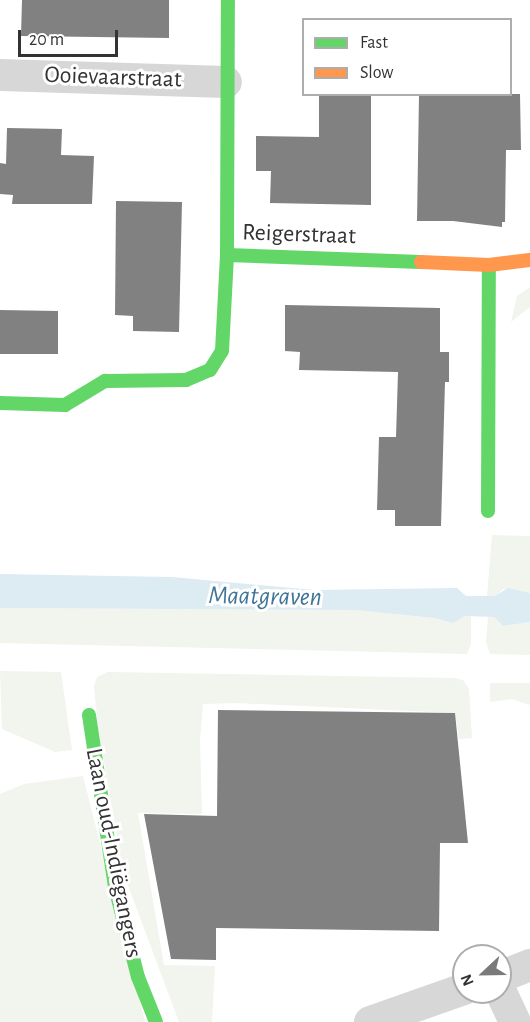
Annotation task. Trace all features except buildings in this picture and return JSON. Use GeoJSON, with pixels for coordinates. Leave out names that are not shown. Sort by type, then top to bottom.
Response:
{"type":"FeatureCollection","features":[{"type":"Feature","properties":{"kind":"street"},"geometry":{"type":"LineString","coordinates":[[227,255],[228,0]]}},
{"type":"Feature","properties":{"kind":"street","name":"Ooievaarstraat"},"geometry":{"type":"LineString","coordinates":[[0,75],[226,82]]}},
{"type":"Feature","properties":{"kind":"street","name":"Reigerstraat"},"geometry":{"type":"LineString","coordinates":[[0,403],[65,405],[105,381],[186,380],[210,370],[222,351],[227,255],[489,265],[530,260]]}},
{"type":"Feature","properties":{"kind":"street"},"geometry":{"type":"LineString","coordinates":[[488,511],[489,265]]}},
{"type":"Feature","properties":{"kind":"street","name":"Laan oud-Indiëgangers"},"geometry":{"type":"LineString","coordinates":[[88,715],[115,887],[138,977],[156,1022]]}},
{"type":"Feature","properties":{"kind":"street"},"geometry":{"type":"LineString","coordinates":[[512,972],[530,965]]}},
{"type":"Feature","properties":{"kind":"street"},"geometry":{"type":"LineString","coordinates":[[370,1022],[415,1014],[452,995]]}},
{"type":"Feature","properties":{"kind":"street"},"geometry":{"type":"LineString","coordinates":[[507,1004],[515,1022]]}},
{"type":"Feature","properties":{"kind":"shaded area"},"geometry":{"type":"Polygon","coordinates":[[[530,287],[530,307],[511,322],[517,296],[530,287]]]}},
{"type":"Feature","properties":{"kind":"shaded area"},"geometry":{"type":"Polygon","coordinates":[[[492,535],[530,536],[530,593],[503,589],[496,596],[487,596],[492,535]]]}},
{"type":"Feature","properties":{"kind":"shaded area"},"geometry":{"type":"Polygon","coordinates":[[[0,608],[355,610],[434,618],[453,623],[465,616],[471,616],[471,644],[467,654],[0,643],[0,608]]]}},
{"type":"Feature","properties":{"kind":"shaded area"},"geometry":{"type":"Polygon","coordinates":[[[488,617],[494,617],[503,626],[530,622],[530,655],[490,654],[486,642],[488,617]]]}},
{"type":"Feature","properties":{"kind":"shaded area"},"geometry":{"type":"Polygon","coordinates":[[[0,671],[61,672],[72,750],[55,752],[2,729],[0,671]]]}},
{"type":"Feature","properties":{"kind":"shaded area"},"geometry":{"type":"Polygon","coordinates":[[[108,672],[455,678],[463,680],[469,689],[472,738],[459,739],[455,713],[235,703],[203,704],[200,741],[202,814],[138,813],[164,965],[215,966],[212,1022],[179,1022],[123,872],[98,727],[94,686],[97,677],[108,672]]]}},
{"type":"Feature","properties":{"kind":"shaded area"},"geometry":{"type":"Polygon","coordinates":[[[490,683],[530,683],[530,705],[512,699],[490,702],[490,683]]]}},
{"type":"Feature","properties":{"kind":"shaded area"},"geometry":{"type":"Polygon","coordinates":[[[83,776],[145,1022],[0,1022],[0,794],[24,784],[83,776]]]}},
{"type":"Feature","properties":{"kind":"water","name":"Maatgraven"},"geometry":{"type":"Polygon","coordinates":[[[0,574],[172,577],[315,590],[457,588],[466,596],[495,596],[508,588],[530,593],[530,622],[503,626],[494,617],[465,616],[453,623],[434,618],[355,610],[0,608],[0,574]]]}},
{"type":"Feature","properties":{"kind":"traffic: fast"},"geometry":{"type":"LineString","coordinates":[[227,255],[228,0]]}},
{"type":"Feature","properties":{"kind":"traffic: fast"},"geometry":{"type":"LineString","coordinates":[[0,403],[65,405],[105,381],[186,380],[210,370],[222,351],[227,255],[421,262]]}},
{"type":"Feature","properties":{"kind":"traffic: fast"},"geometry":{"type":"LineString","coordinates":[[488,511],[489,265]]}},
{"type":"Feature","properties":{"kind":"traffic: fast"},"geometry":{"type":"LineString","coordinates":[[89,715],[115,887],[138,977],[156,1022]]}},
{"type":"Feature","properties":{"kind":"traffic: slow"},"geometry":{"type":"LineString","coordinates":[[421,262],[489,265],[530,260]]}}]}
